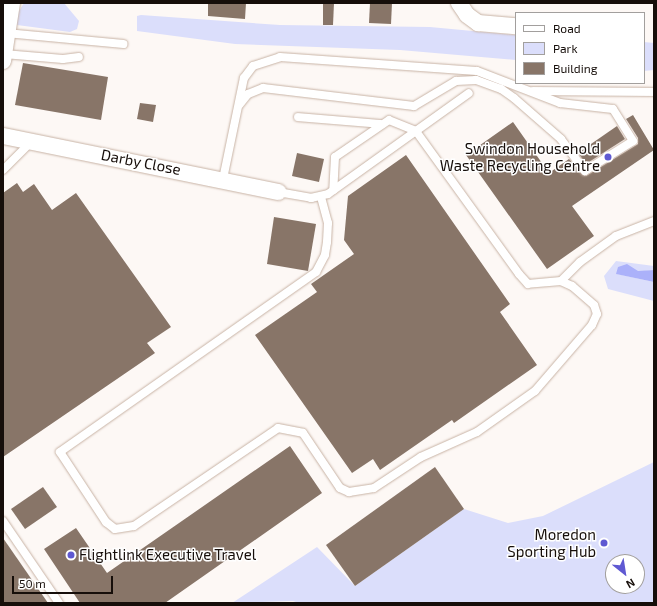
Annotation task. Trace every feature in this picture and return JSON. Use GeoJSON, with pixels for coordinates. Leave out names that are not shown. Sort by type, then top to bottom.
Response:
{"type":"FeatureCollection","features":[{"type":"Feature","properties":{"kind":"street"},"geometry":{"type":"LineString","coordinates":[[3,58],[12,3]]}},
{"type":"Feature","properties":{"kind":"street"},"geometry":{"type":"LineString","coordinates":[[459,3],[467,14],[478,23],[515,26]]}},
{"type":"Feature","properties":{"kind":"street","name":"Darby Close"},"geometry":{"type":"LineString","coordinates":[[3,136],[223,179],[278,192]]}},
{"type":"Feature","properties":{"kind":"lane"},"geometry":{"type":"LineString","coordinates":[[6,33],[123,44]]}},
{"type":"Feature","properties":{"kind":"lane"},"geometry":{"type":"LineString","coordinates":[[3,58],[63,59],[79,57]]}},
{"type":"Feature","properties":{"kind":"lane"},"geometry":{"type":"LineString","coordinates":[[223,179],[244,78],[253,66],[280,57],[462,68],[489,74],[560,103],[613,109],[633,141],[585,171],[561,140],[514,98],[487,82],[462,79],[414,106],[263,88],[248,94],[239,105]]}},
{"type":"Feature","properties":{"kind":"lane"},"geometry":{"type":"LineString","coordinates":[[530,91],[654,92]]}},
{"type":"Feature","properties":{"kind":"lane"},"geometry":{"type":"LineString","coordinates":[[278,192],[311,198],[321,197],[333,190],[469,92]]}},
{"type":"Feature","properties":{"kind":"lane"},"geometry":{"type":"LineString","coordinates":[[298,117],[382,124]]}},
{"type":"Feature","properties":{"kind":"lane"},"geometry":{"type":"LineString","coordinates":[[321,197],[328,223],[327,242],[325,255],[316,272],[60,452],[106,522],[115,529],[134,526],[278,428],[303,433],[340,488],[349,492],[374,488],[421,457],[477,432],[535,392],[592,325],[597,314],[594,304],[572,286],[561,281],[528,284],[416,131],[388,120],[335,157],[333,190]]}},
{"type":"Feature","properties":{"kind":"lane"},"geometry":{"type":"LineString","coordinates":[[3,170],[31,142]]}},
{"type":"Feature","properties":{"kind":"lane"},"geometry":{"type":"LineString","coordinates":[[561,281],[580,262],[616,236],[654,221]]}},
{"type":"Feature","properties":{"kind":"lane"},"geometry":{"type":"LineString","coordinates":[[3,521],[59,603]]}},
{"type":"Feature","properties":{"kind":"green space"},"geometry":{"type":"Polygon","coordinates":[[[24,3],[64,3],[79,21],[77,29],[70,32],[17,25],[16,16],[24,3]]]}},
{"type":"Feature","properties":{"kind":"green space"},"geometry":{"type":"Polygon","coordinates":[[[141,15],[280,25],[430,27],[515,35],[515,60],[400,50],[235,44],[137,31],[137,16],[141,15]]]}},
{"type":"Feature","properties":{"kind":"green space"},"geometry":{"type":"Polygon","coordinates":[[[645,42],[654,43],[654,70],[645,71],[645,42]]]}},
{"type":"Feature","properties":{"kind":"green space"},"geometry":{"type":"Polygon","coordinates":[[[616,261],[654,266],[654,270],[617,274],[654,282],[654,301],[608,289],[604,276],[616,261]]]}},
{"type":"Feature","properties":{"kind":"green space"},"geometry":{"type":"Polygon","coordinates":[[[654,462],[654,603],[299,603],[293,601],[232,603],[317,547],[355,586],[464,509],[508,523],[543,516],[654,462]]]}},
{"type":"Feature","properties":{"kind":"water"},"geometry":{"type":"Polygon","coordinates":[[[627,264],[638,271],[654,270],[654,282],[616,274],[618,267],[627,264]]]}},
{"type":"Feature","properties":{"kind":"building"},"geometry":{"type":"Polygon","coordinates":[[[208,3],[246,3],[245,19],[208,16],[208,3]]]}},
{"type":"Feature","properties":{"kind":"building"},"geometry":{"type":"Polygon","coordinates":[[[323,3],[334,3],[333,25],[323,25],[323,3]]]}},
{"type":"Feature","properties":{"kind":"building"},"geometry":{"type":"Polygon","coordinates":[[[370,3],[392,3],[391,24],[369,23],[370,3]]]}},
{"type":"Feature","properties":{"kind":"building"},"geometry":{"type":"Polygon","coordinates":[[[23,63],[108,77],[101,120],[15,105],[23,63]]]}},
{"type":"Feature","properties":{"kind":"building"},"geometry":{"type":"Polygon","coordinates":[[[140,103],[156,105],[153,122],[137,119],[140,103]]]}},
{"type":"Feature","properties":{"kind":"building"},"geometry":{"type":"Polygon","coordinates":[[[633,115],[654,150],[572,206],[594,236],[547,269],[466,155],[513,122],[549,173],[569,159],[586,176],[638,144],[638,138],[626,119],[633,115]]]}},
{"type":"Feature","properties":{"kind":"building"},"geometry":{"type":"Polygon","coordinates":[[[617,126],[625,139],[586,164],[578,153],[617,126]]]}},
{"type":"Feature","properties":{"kind":"building"},"geometry":{"type":"Polygon","coordinates":[[[297,153],[324,159],[319,182],[292,176],[297,153]]]}},
{"type":"Feature","properties":{"kind":"building"},"geometry":{"type":"Polygon","coordinates":[[[406,155],[510,304],[500,312],[537,365],[454,423],[452,420],[380,470],[373,459],[352,473],[255,335],[317,292],[311,284],[354,254],[344,240],[348,196],[406,155]]]}},
{"type":"Feature","properties":{"kind":"building"},"geometry":{"type":"Polygon","coordinates":[[[17,183],[23,192],[34,184],[52,210],[76,193],[171,327],[147,343],[155,353],[3,457],[3,193],[17,183]]]}},
{"type":"Feature","properties":{"kind":"building"},"geometry":{"type":"Polygon","coordinates":[[[274,217],[316,224],[308,271],[267,264],[274,217]]]}},
{"type":"Feature","properties":{"kind":"building"},"geometry":{"type":"Polygon","coordinates":[[[290,446],[322,493],[165,603],[80,603],[44,549],[76,528],[107,573],[290,446]]]}},
{"type":"Feature","properties":{"kind":"building"},"geometry":{"type":"Polygon","coordinates":[[[435,467],[464,509],[355,586],[326,545],[435,467]]]}},
{"type":"Feature","properties":{"kind":"building"},"geometry":{"type":"Polygon","coordinates":[[[43,487],[57,507],[25,529],[11,509],[43,487]]]}},
{"type":"Feature","properties":{"kind":"building"},"geometry":{"type":"Polygon","coordinates":[[[3,538],[48,603],[3,603],[3,538]]]}},
{"type":"Feature","properties":{"kind":"place","name":"Swindon Household Waste Recycling Centre"},"geometry":{"type":"Point","coordinates":[608,157]}},
{"type":"Feature","properties":{"kind":"place","name":"Moredon Sporting Hub"},"geometry":{"type":"Point","coordinates":[604,543]}},
{"type":"Feature","properties":{"kind":"place","name":"Flightlink Executive Travel"},"geometry":{"type":"Point","coordinates":[71,555]}}]}
